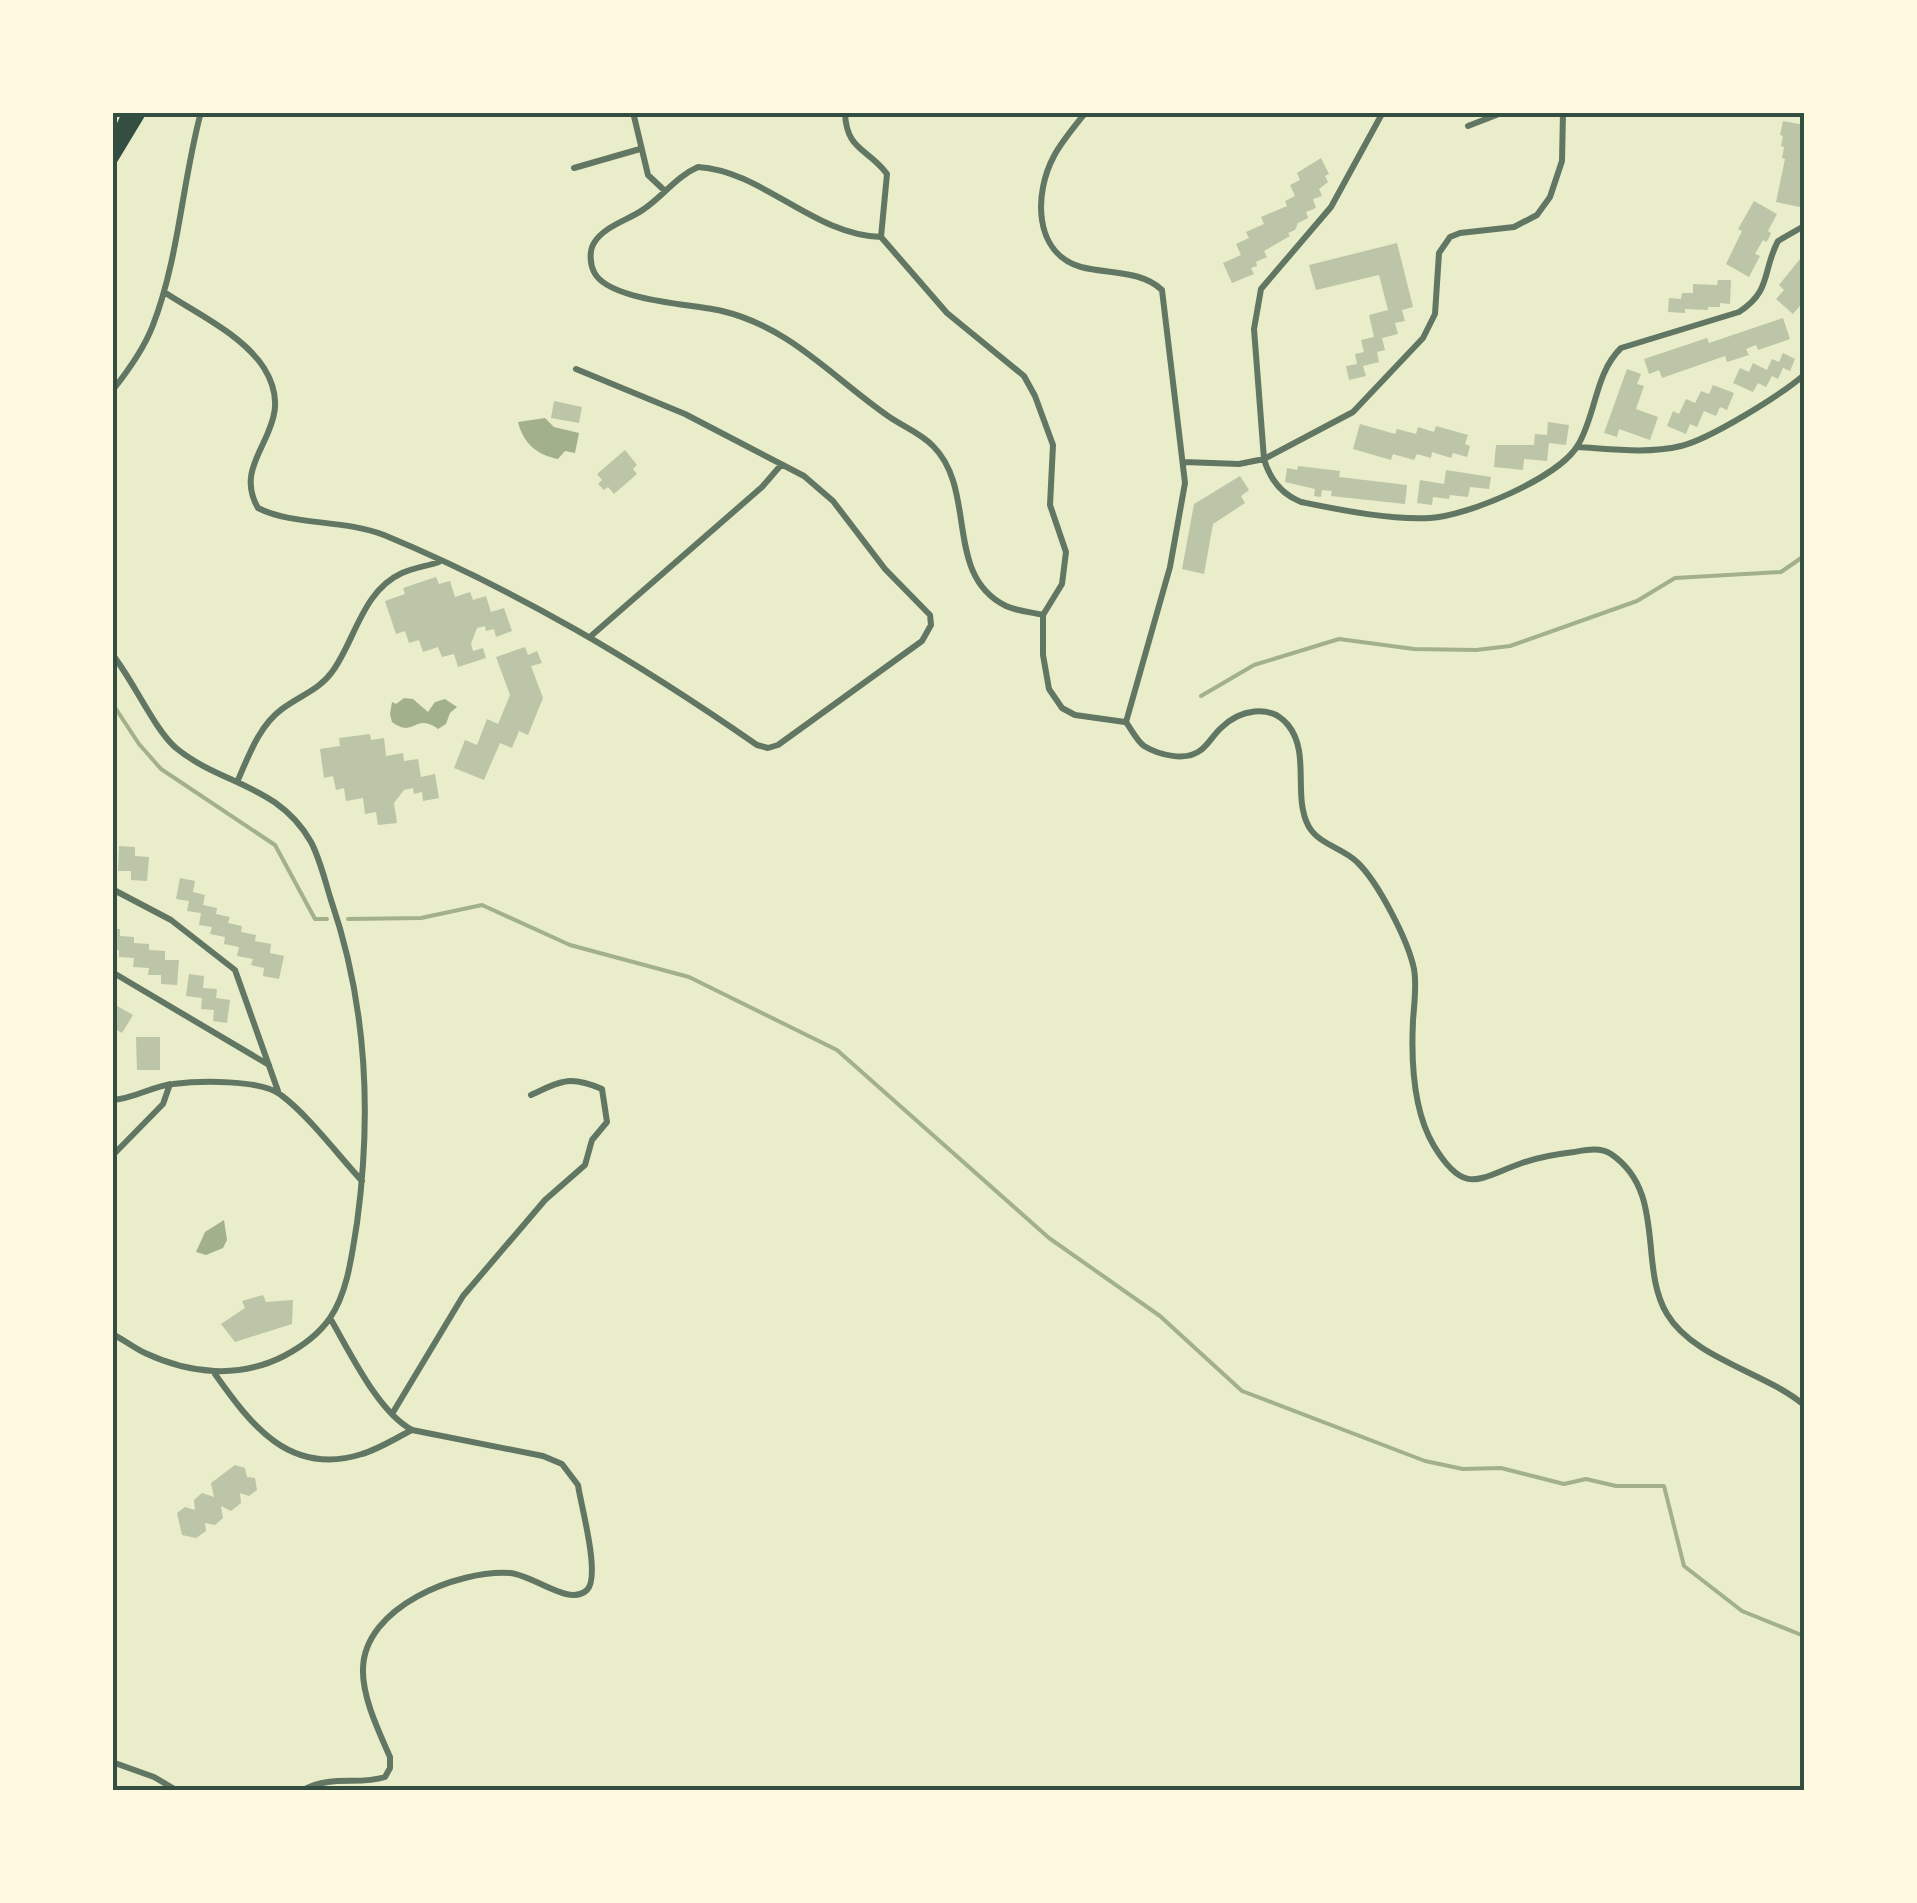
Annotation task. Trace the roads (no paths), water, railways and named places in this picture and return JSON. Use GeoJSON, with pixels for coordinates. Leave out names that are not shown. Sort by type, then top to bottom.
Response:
{"type":"FeatureCollection","features":[{"type":"Feature","properties":{"kind":"highway"},"geometry":{"type":"LineString","coordinates":[[112,148],[128,112]]}},
{"type":"Feature","properties":{"kind":"highway"},"geometry":{"type":"LineString","coordinates":[[112,160],[141,112]]}},
{"type":"Feature","properties":{"kind":"street"},"geometry":{"type":"LineString","coordinates":[[112,391],[152,329],[164,292],[189,158],[202,112]]}},
{"type":"Feature","properties":{"kind":"street"},"geometry":{"type":"LineString","coordinates":[[633,112],[648,175],[666,191]]}},
{"type":"Feature","properties":{"kind":"street"},"geometry":{"type":"LineString","coordinates":[[845,112],[852,144],[887,174],[881,236],[947,312],[1024,376],[1053,444],[1050,505],[1066,552],[1062,584],[1043,615],[1045,673],[1049,689],[1062,708],[1075,715],[1126,722],[1142,745],[1172,756],[1191,756],[1202,750],[1219,729],[1247,713],[1262,711],[1287,724],[1295,736],[1304,816],[1312,831],[1360,864],[1387,908],[1413,964],[1415,1084],[1431,1142],[1446,1164],[1460,1176],[1478,1180],[1556,1154],[1594,1149],[1610,1152],[1644,1199],[1666,1314],[1715,1356],[1793,1395],[1804,1405]]}},
{"type":"Feature","properties":{"kind":"street"},"geometry":{"type":"LineString","coordinates":[[1086,112],[1046,173],[1042,193],[1044,232],[1053,250],[1078,266],[1143,278],[1162,290],[1186,483],[1170,567],[1126,722]]}},
{"type":"Feature","properties":{"kind":"street"},"geometry":{"type":"LineString","coordinates":[[1383,112],[1331,207],[1261,289],[1254,329],[1264,459],[1276,485],[1301,502],[1432,518],[1530,485],[1578,447],[1614,355],[1631,344],[1739,312],[1750,305],[1767,280],[1778,241],[1804,226]]}},
{"type":"Feature","properties":{"kind":"street"},"geometry":{"type":"LineString","coordinates":[[1468,126],[1504,112]]}},
{"type":"Feature","properties":{"kind":"street"},"geometry":{"type":"LineString","coordinates":[[1184,462],[1239,464],[1264,459],[1353,412],[1422,338],[1434,314],[1439,253],[1450,238],[1460,233],[1514,226],[1537,215],[1550,198],[1562,161],[1563,112]]}},
{"type":"Feature","properties":{"kind":"street"},"geometry":{"type":"LineString","coordinates":[[574,168],[640,149]]}},
{"type":"Feature","properties":{"kind":"street"},"geometry":{"type":"LineString","coordinates":[[881,236],[862,236],[820,222],[775,196],[710,168],[698,167],[688,171],[644,210],[597,239],[590,256],[596,277],[605,284],[648,298],[734,314],[790,339],[887,416],[933,446],[956,484],[965,550],[978,580],[1007,606],[1043,615]]}},
{"type":"Feature","properties":{"kind":"street"},"geometry":{"type":"LineString","coordinates":[[164,292],[234,338],[264,367],[275,409],[273,425],[250,470],[248,483],[258,508],[273,516],[360,527],[441,561],[591,636],[757,745],[778,745],[922,641],[931,625],[930,615],[886,569],[833,501],[804,476],[685,414],[576,369]]}},
{"type":"Feature","properties":{"kind":"street"},"geometry":{"type":"LineString","coordinates":[[1578,447],[1656,450],[1684,446],[1804,374]]}},
{"type":"Feature","properties":{"kind":"street"},"geometry":{"type":"LineString","coordinates":[[591,636],[762,487],[781,465]]}},
{"type":"Feature","properties":{"kind":"street"},"geometry":{"type":"LineString","coordinates":[[238,780],[254,741],[280,710],[314,690],[331,673],[359,620],[385,584],[400,574],[441,561]]}},
{"type":"Feature","properties":{"kind":"street"},"geometry":{"type":"LineString","coordinates":[[112,654],[172,745],[278,804],[312,844],[341,930],[360,1016],[365,1150],[346,1279],[330,1318],[305,1344],[249,1370],[214,1373],[144,1353],[112,1334]]}},
{"type":"Feature","properties":{"kind":"street"},"geometry":{"type":"LineString","coordinates":[[112,889],[171,920],[235,970],[278,1092],[362,1180]]}},
{"type":"Feature","properties":{"kind":"street"},"geometry":{"type":"LineString","coordinates":[[112,972],[270,1066]]}},
{"type":"Feature","properties":{"kind":"street"},"geometry":{"type":"LineString","coordinates":[[392,1414],[463,1296],[545,1200],[585,1164],[592,1140],[607,1122],[602,1089],[584,1081],[565,1079],[531,1096]]}},
{"type":"Feature","properties":{"kind":"street"},"geometry":{"type":"LineString","coordinates":[[112,1100],[127,1099],[170,1084],[232,1083],[278,1092]]}},
{"type":"Feature","properties":{"kind":"street"},"geometry":{"type":"LineString","coordinates":[[112,1156],[168,1098],[170,1084]]}},
{"type":"Feature","properties":{"kind":"street"},"geometry":{"type":"LineString","coordinates":[[303,1790],[339,1779],[376,1780],[385,1777],[390,1768],[390,1757],[362,1674],[369,1643],[396,1612],[426,1592],[472,1576],[513,1573],[565,1595],[578,1595],[591,1584],[594,1575],[578,1486],[562,1464],[400,1424],[330,1318]]}},
{"type":"Feature","properties":{"kind":"street"},"geometry":{"type":"LineString","coordinates":[[214,1373],[250,1424],[290,1452],[328,1461],[363,1454],[412,1430]]}},
{"type":"Feature","properties":{"kind":"street"},"geometry":{"type":"LineString","coordinates":[[1793,1395],[1804,1391]]}},
{"type":"Feature","properties":{"kind":"street"},"geometry":{"type":"LineString","coordinates":[[112,1762],[154,1776],[176,1790]]}},
{"type":"Feature","properties":{"kind":"waterway"},"geometry":{"type":"LineString","coordinates":[[1201,696],[1254,665],[1339,639],[1414,649],[1510,646],[1637,601],[1675,578],[1781,572],[1804,556]]}},
{"type":"Feature","properties":{"kind":"waterway"},"geometry":{"type":"LineString","coordinates":[[112,703],[161,769],[275,845],[315,919],[327,919]]}},
{"type":"Feature","properties":{"kind":"waterway"},"geometry":{"type":"LineString","coordinates":[[348,919],[421,918],[482,905],[570,945],[689,977],[837,1050],[1049,1238],[1160,1316],[1242,1391],[1425,1461],[1463,1469],[1501,1468],[1564,1484],[1586,1479],[1616,1486],[1664,1486],[1684,1566],[1742,1611],[1804,1636]]}}]}
